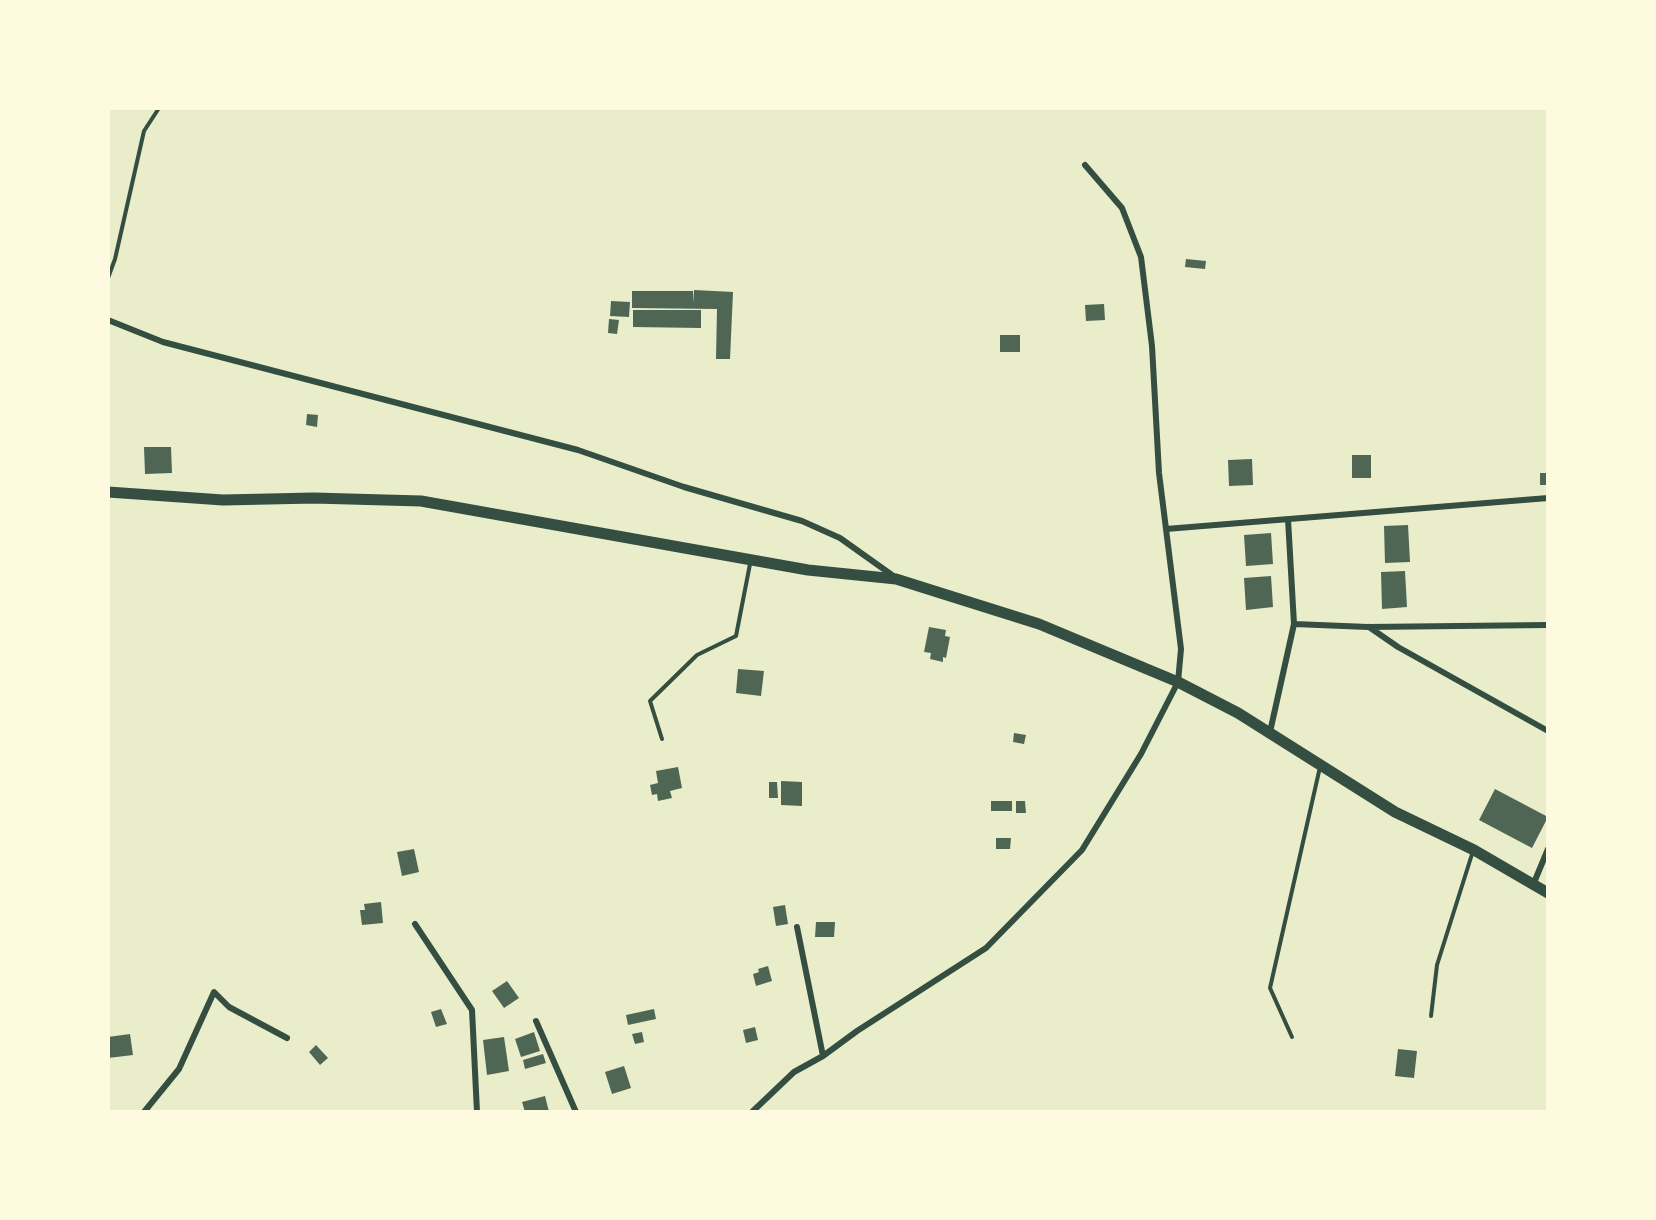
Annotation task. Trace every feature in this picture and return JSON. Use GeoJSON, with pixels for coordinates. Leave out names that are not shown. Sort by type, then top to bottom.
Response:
{"type":"FeatureCollection","features":[{"type":"Feature","properties":{"kind":"main road"},"geometry":{"type":"LineString","coordinates":[[108,492],[223,500],[420,501],[808,570],[896,579],[1039,624],[1178,682],[1238,713],[1395,812],[1548,892]]}},
{"type":"Feature","properties":{"kind":"street"},"geometry":{"type":"LineString","coordinates":[[752,1112],[794,1072],[986,948],[1082,850],[1141,754],[1178,682],[1181,649],[1159,473],[1152,346],[1141,257],[1122,208],[1085,164]]}},
{"type":"Feature","properties":{"kind":"street"},"geometry":{"type":"LineString","coordinates":[[108,320],[163,342],[578,450],[684,487],[802,521],[840,538],[896,579]]}},
{"type":"Feature","properties":{"kind":"street"},"geometry":{"type":"LineString","coordinates":[[1166,530],[1548,498]]}},
{"type":"Feature","properties":{"kind":"street"},"geometry":{"type":"LineString","coordinates":[[1270,733],[1294,624],[1288,519]]}},
{"type":"Feature","properties":{"kind":"street"},"geometry":{"type":"LineString","coordinates":[[1294,624],[1548,625]]}},
{"type":"Feature","properties":{"kind":"street"},"geometry":{"type":"LineString","coordinates":[[1368,627],[1548,731]]}},
{"type":"Feature","properties":{"kind":"street"},"geometry":{"type":"LineString","coordinates":[[1533,885],[1548,849]]}},
{"type":"Feature","properties":{"kind":"street"},"geometry":{"type":"LineString","coordinates":[[415,924],[472,1010],[477,1112]]}},
{"type":"Feature","properties":{"kind":"street"},"geometry":{"type":"LineString","coordinates":[[797,927],[823,1056]]}},
{"type":"Feature","properties":{"kind":"street"},"geometry":{"type":"LineString","coordinates":[[144,1112],[179,1069],[214,992],[229,1008],[287,1038]]}},
{"type":"Feature","properties":{"kind":"street"},"geometry":{"type":"LineString","coordinates":[[536,1021],[576,1112]]}},
{"type":"Feature","properties":{"kind":"lane"},"geometry":{"type":"LineString","coordinates":[[108,278],[144,131],[159,108]]}},
{"type":"Feature","properties":{"kind":"lane"},"geometry":{"type":"LineString","coordinates":[[662,739],[650,701],[697,655],[736,636],[751,560]]}},
{"type":"Feature","properties":{"kind":"lane"},"geometry":{"type":"LineString","coordinates":[[1292,1037],[1270,988],[1321,765]]}},
{"type":"Feature","properties":{"kind":"lane"},"geometry":{"type":"LineString","coordinates":[[1431,1016],[1437,964],[1474,850]]}},
{"type":"Feature","properties":{"kind":"building"},"geometry":{"type":"Polygon","coordinates":[[[1186,259],[1206,261],[1205,269],[1185,267],[1186,259]]]}},
{"type":"Feature","properties":{"kind":"building"},"geometry":{"type":"Polygon","coordinates":[[[694,290],[733,292],[730,359],[716,359],[717,309],[632,308],[632,291],[693,291],[694,303],[694,290]]]}},
{"type":"Feature","properties":{"kind":"building"},"geometry":{"type":"Polygon","coordinates":[[[611,301],[630,302],[629,317],[610,316],[611,301]]]}},
{"type":"Feature","properties":{"kind":"building"},"geometry":{"type":"Polygon","coordinates":[[[1104,304],[1105,320],[1086,321],[1085,305],[1104,304]]]}},
{"type":"Feature","properties":{"kind":"building"},"geometry":{"type":"Polygon","coordinates":[[[633,310],[701,310],[701,328],[633,327],[633,310]]]}},
{"type":"Feature","properties":{"kind":"building"},"geometry":{"type":"Polygon","coordinates":[[[609,319],[619,320],[617,334],[608,333],[609,319]]]}},
{"type":"Feature","properties":{"kind":"building"},"geometry":{"type":"Polygon","coordinates":[[[1000,335],[1020,335],[1020,352],[1000,352],[1000,335]]]}},
{"type":"Feature","properties":{"kind":"building"},"geometry":{"type":"Polygon","coordinates":[[[307,414],[318,415],[317,427],[306,425],[307,414]]]}},
{"type":"Feature","properties":{"kind":"building"},"geometry":{"type":"Polygon","coordinates":[[[144,447],[171,447],[172,473],[145,474],[144,447]]]}},
{"type":"Feature","properties":{"kind":"building"},"geometry":{"type":"Polygon","coordinates":[[[1352,455],[1371,455],[1371,478],[1352,478],[1352,455]]]}},
{"type":"Feature","properties":{"kind":"building"},"geometry":{"type":"Polygon","coordinates":[[[1252,459],[1253,485],[1229,486],[1228,460],[1252,459]]]}},
{"type":"Feature","properties":{"kind":"building"},"geometry":{"type":"Polygon","coordinates":[[[1540,473],[1548,473],[1548,485],[1540,485],[1540,473]]]}},
{"type":"Feature","properties":{"kind":"building"},"geometry":{"type":"Polygon","coordinates":[[[1408,525],[1410,562],[1385,563],[1384,526],[1408,525]]]}},
{"type":"Feature","properties":{"kind":"building"},"geometry":{"type":"Polygon","coordinates":[[[1271,533],[1273,564],[1246,566],[1244,535],[1271,533]]]}},
{"type":"Feature","properties":{"kind":"building"},"geometry":{"type":"Polygon","coordinates":[[[1405,571],[1407,607],[1382,609],[1381,572],[1405,571]]]}},
{"type":"Feature","properties":{"kind":"building"},"geometry":{"type":"Polygon","coordinates":[[[1271,576],[1273,607],[1246,610],[1244,578],[1271,576]]]}},
{"type":"Feature","properties":{"kind":"building"},"geometry":{"type":"Polygon","coordinates":[[[929,627],[946,630],[945,636],[950,637],[943,662],[930,659],[931,653],[924,652],[929,627]]]}},
{"type":"Feature","properties":{"kind":"building"},"geometry":{"type":"Polygon","coordinates":[[[738,669],[764,671],[761,696],[736,693],[738,669]]]}},
{"type":"Feature","properties":{"kind":"building"},"geometry":{"type":"Polygon","coordinates":[[[1014,733],[1026,735],[1024,744],[1013,742],[1014,733]]]}},
{"type":"Feature","properties":{"kind":"building"},"geometry":{"type":"Polygon","coordinates":[[[678,767],[682,788],[670,791],[672,798],[658,801],[650,785],[658,783],[656,771],[678,767]]]}},
{"type":"Feature","properties":{"kind":"building"},"geometry":{"type":"Polygon","coordinates":[[[781,781],[802,782],[802,806],[781,805],[781,781]]]}},
{"type":"Feature","properties":{"kind":"building"},"geometry":{"type":"Polygon","coordinates":[[[769,782],[777,782],[778,798],[769,798],[769,782]]]}},
{"type":"Feature","properties":{"kind":"building"},"geometry":{"type":"Polygon","coordinates":[[[1495,789],[1548,817],[1532,848],[1479,820],[1495,789]]]}},
{"type":"Feature","properties":{"kind":"building"},"geometry":{"type":"Polygon","coordinates":[[[991,801],[1012,801],[1012,811],[991,811],[991,801]]]}},
{"type":"Feature","properties":{"kind":"building"},"geometry":{"type":"Polygon","coordinates":[[[1016,801],[1025,801],[1026,813],[1016,813],[1016,801]]]}},
{"type":"Feature","properties":{"kind":"building"},"geometry":{"type":"Polygon","coordinates":[[[996,838],[1011,838],[1010,849],[996,849],[996,838]]]}},
{"type":"Feature","properties":{"kind":"building"},"geometry":{"type":"Polygon","coordinates":[[[414,849],[419,872],[402,876],[397,852],[414,849]]]}},
{"type":"Feature","properties":{"kind":"building"},"geometry":{"type":"Polygon","coordinates":[[[381,902],[383,923],[362,925],[360,910],[365,910],[364,904],[381,902]]]}},
{"type":"Feature","properties":{"kind":"building"},"geometry":{"type":"Polygon","coordinates":[[[785,905],[788,924],[776,926],[773,907],[785,905]]]}},
{"type":"Feature","properties":{"kind":"building"},"geometry":{"type":"Polygon","coordinates":[[[816,922],[835,922],[834,937],[815,937],[816,922]]]}},
{"type":"Feature","properties":{"kind":"building"},"geometry":{"type":"Polygon","coordinates":[[[768,966],[772,981],[756,986],[753,974],[768,966]]]}},
{"type":"Feature","properties":{"kind":"building"},"geometry":{"type":"Polygon","coordinates":[[[507,981],[519,998],[504,1008],[492,991],[507,981]]]}},
{"type":"Feature","properties":{"kind":"building"},"geometry":{"type":"Polygon","coordinates":[[[441,1009],[447,1024],[436,1027],[431,1012],[441,1009]]]}},
{"type":"Feature","properties":{"kind":"building"},"geometry":{"type":"Polygon","coordinates":[[[654,1009],[656,1019],[628,1025],[626,1015],[654,1009]]]}},
{"type":"Feature","properties":{"kind":"building"},"geometry":{"type":"Polygon","coordinates":[[[755,1027],[758,1040],[746,1043],[743,1030],[755,1027]]]}},
{"type":"Feature","properties":{"kind":"building"},"geometry":{"type":"Polygon","coordinates":[[[534,1032],[540,1051],[521,1057],[515,1039],[534,1032]]]}},
{"type":"Feature","properties":{"kind":"building"},"geometry":{"type":"Polygon","coordinates":[[[642,1032],[644,1042],[635,1044],[632,1034],[642,1032]]]}},
{"type":"Feature","properties":{"kind":"building"},"geometry":{"type":"Polygon","coordinates":[[[130,1034],[133,1055],[108,1058],[108,1037],[130,1034]]]}},
{"type":"Feature","properties":{"kind":"building"},"geometry":{"type":"Polygon","coordinates":[[[504,1037],[509,1071],[487,1075],[483,1040],[504,1037]]]}},
{"type":"Feature","properties":{"kind":"building"},"geometry":{"type":"Polygon","coordinates":[[[316,1045],[328,1058],[320,1065],[309,1052],[316,1045]]]}},
{"type":"Feature","properties":{"kind":"building"},"geometry":{"type":"Polygon","coordinates":[[[1398,1049],[1417,1051],[1414,1078],[1395,1076],[1398,1049]]]}},
{"type":"Feature","properties":{"kind":"building"},"geometry":{"type":"Polygon","coordinates":[[[543,1054],[546,1063],[525,1069],[523,1060],[543,1054]]]}},
{"type":"Feature","properties":{"kind":"building"},"geometry":{"type":"Polygon","coordinates":[[[624,1066],[631,1088],[612,1094],[605,1072],[624,1066]]]}},
{"type":"Feature","properties":{"kind":"building"},"geometry":{"type":"Polygon","coordinates":[[[545,1096],[549,1112],[525,1112],[522,1102],[545,1096]]]}}]}
